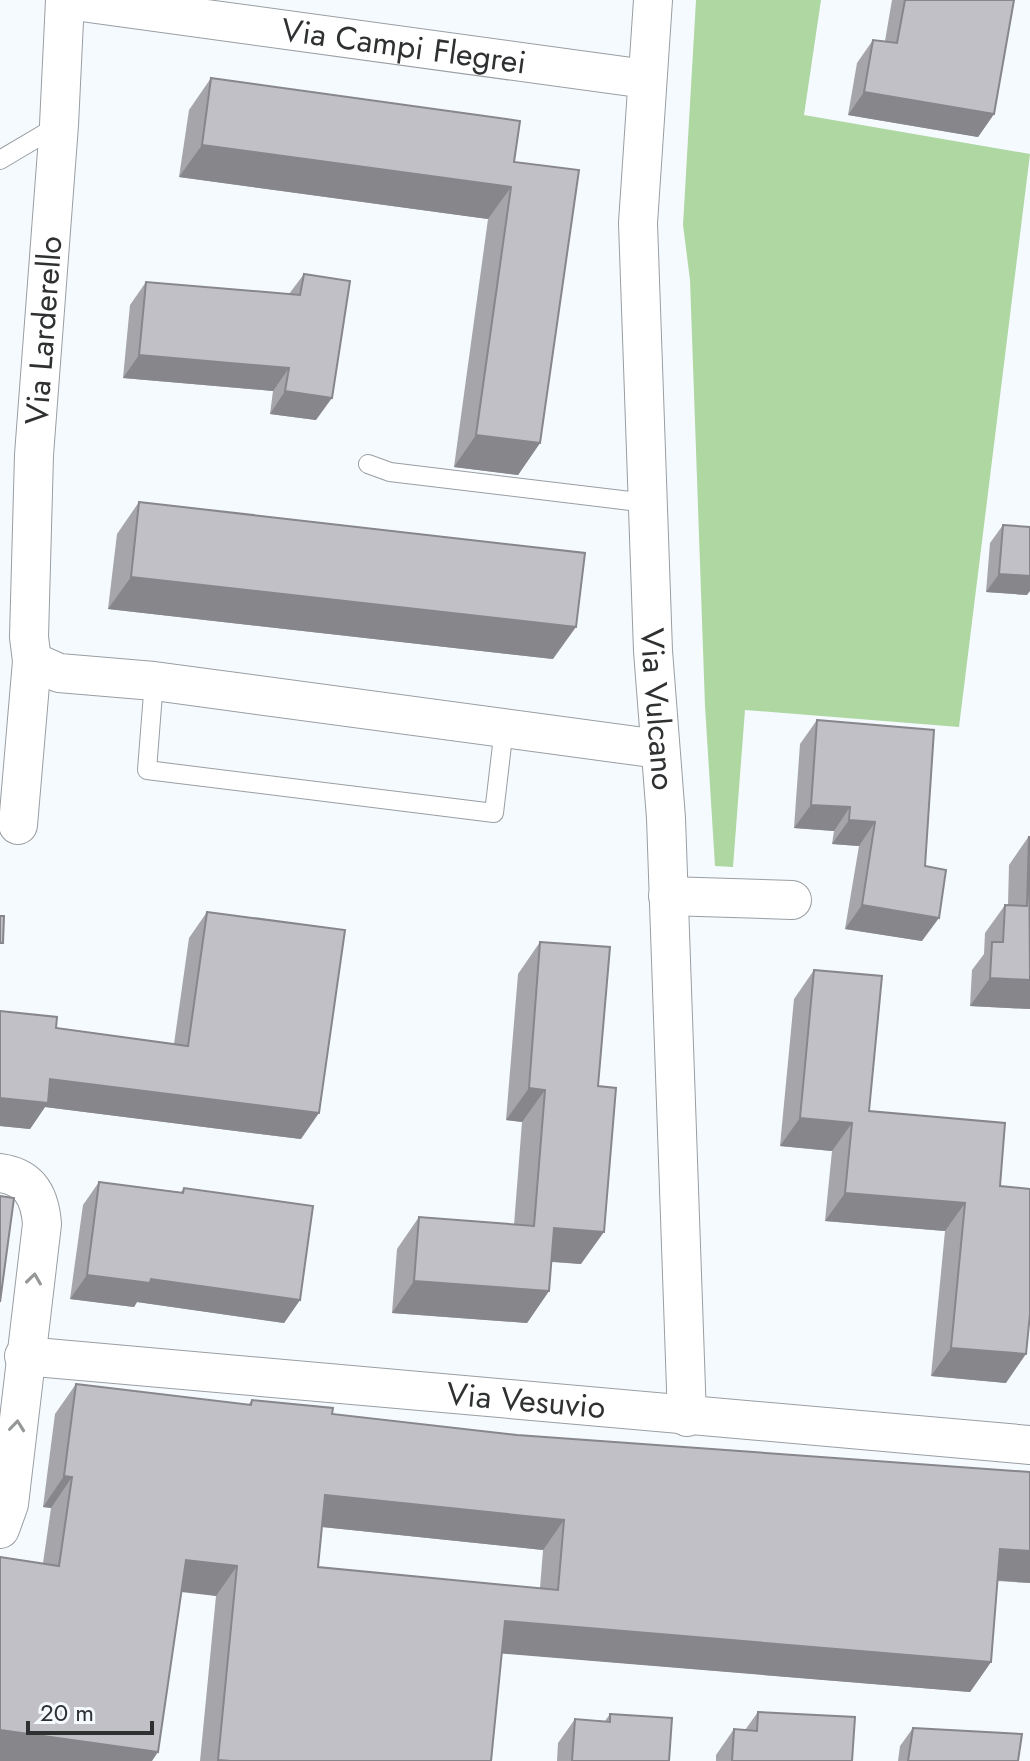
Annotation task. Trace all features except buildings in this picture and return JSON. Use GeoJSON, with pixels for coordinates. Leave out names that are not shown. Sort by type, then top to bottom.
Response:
{"type":"FeatureCollection","features":[{"type":"Feature","properties":{"kind":"street","name":"Via Campi Flegrei"},"geometry":{"type":"LineString","coordinates":[[66,0],[646,79]]}},
{"type":"Feature","properties":{"kind":"street","name":"Via Larderello"},"geometry":{"type":"LineString","coordinates":[[18,825],[32,661],[29,637],[34,455],[66,0]]}},
{"type":"Feature","properties":{"kind":"street","name":"Via Vulcano"},"geometry":{"type":"LineString","coordinates":[[653,0],[638,223],[647,503],[659,749],[666,818],[687,1417]]}},
{"type":"Feature","properties":{"kind":"street"},"geometry":{"type":"LineString","coordinates":[[32,661],[59,673],[154,681],[659,749]]}},
{"type":"Feature","properties":{"kind":"street"},"geometry":{"type":"LineString","coordinates":[[668,896],[792,900]]}},
{"type":"Feature","properties":{"kind":"street"},"geometry":{"type":"LineString","coordinates":[[0,1173],[11,1174],[30,1185],[40,1200],[42,1224],[24,1356],[9,1504],[0,1529]]}},
{"type":"Feature","properties":{"kind":"street","name":"Via Vesuvio"},"geometry":{"type":"LineString","coordinates":[[24,1356],[1030,1445]]}},
{"type":"Feature","properties":{"kind":"lane"},"geometry":{"type":"LineString","coordinates":[[0,160],[59,125]]}},
{"type":"Feature","properties":{"kind":"lane"},"geometry":{"type":"LineString","coordinates":[[368,464],[390,472],[647,503]]}},
{"type":"Feature","properties":{"kind":"lane"},"geometry":{"type":"LineString","coordinates":[[154,681],[147,770],[494,813],[504,728]]}},
{"type":"Feature","properties":{"kind":"green space"},"geometry":{"type":"Polygon","coordinates":[[[696,0],[821,0],[804,115],[1030,154],[959,727],[745,710],[733,867],[715,866],[705,706],[690,280],[683,225],[696,0]]]}}]}
